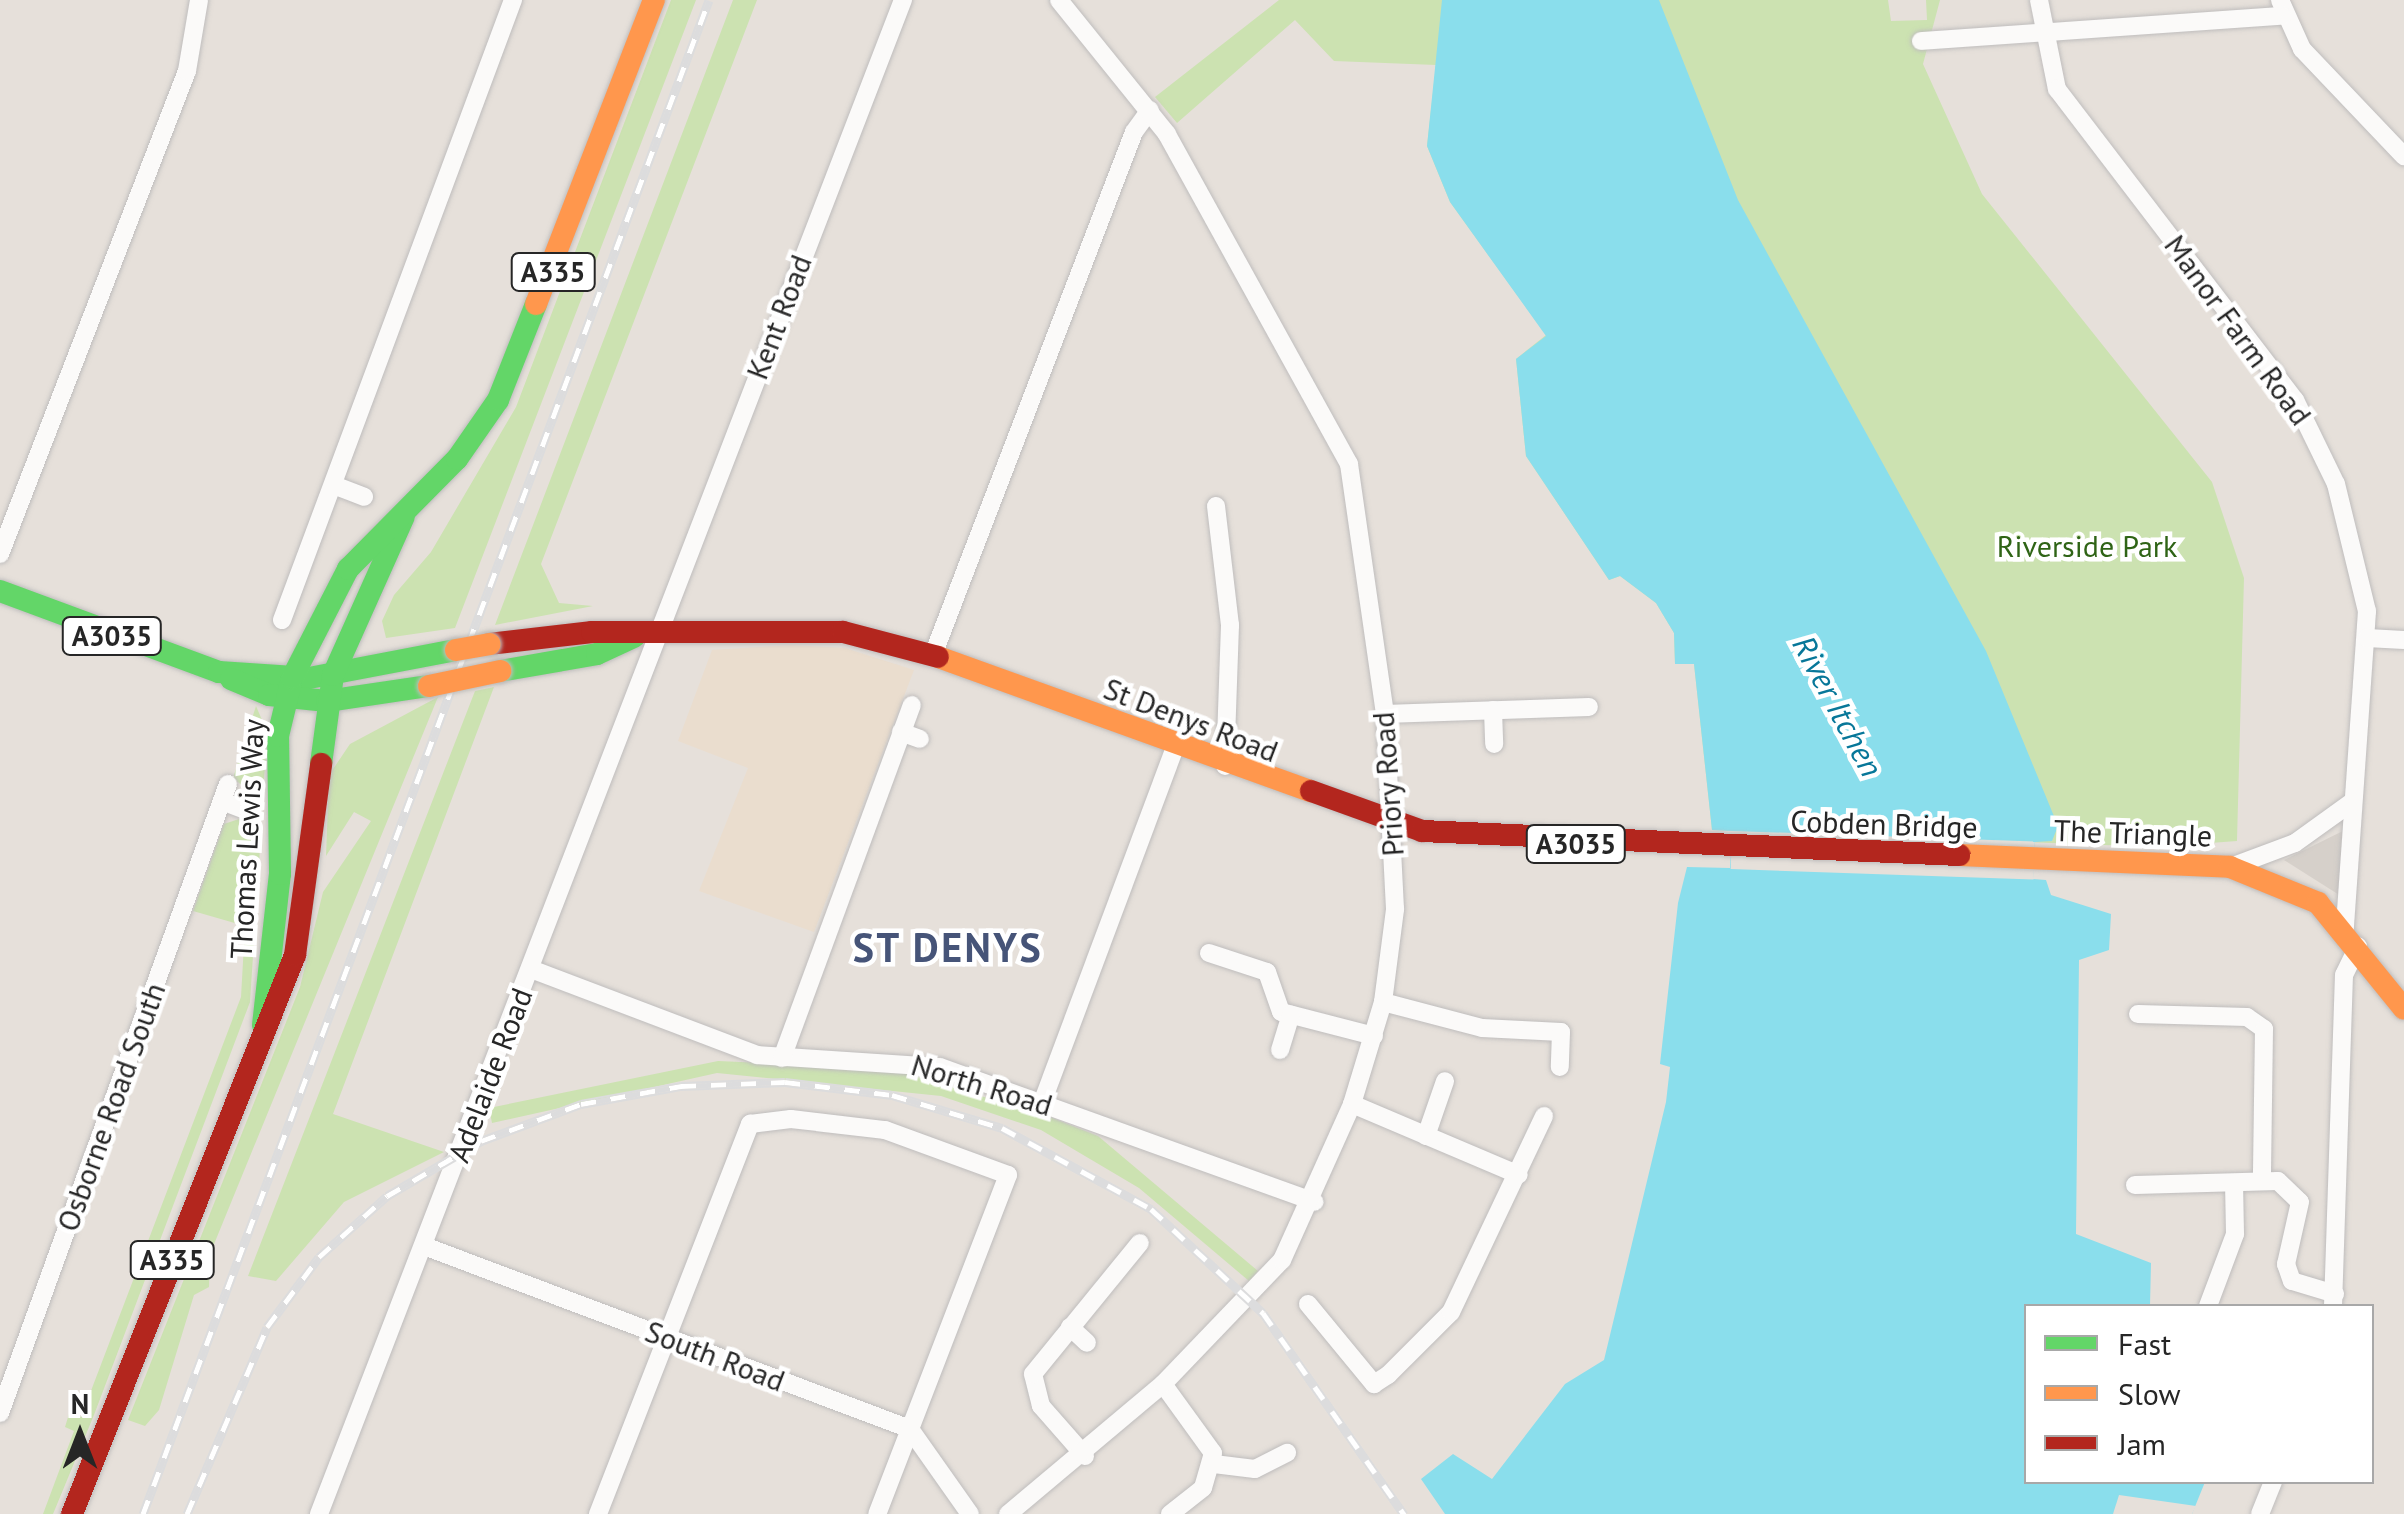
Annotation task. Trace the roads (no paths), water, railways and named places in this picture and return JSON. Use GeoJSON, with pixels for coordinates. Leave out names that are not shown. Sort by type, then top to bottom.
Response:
{"type":"FeatureCollection","features":[{"type":"Feature","properties":{"kind":"main road","name":"Thomas Lewis Way"},"geometry":{"type":"LineString","coordinates":[[263,1025],[283,792],[304,691],[339,581],[404,516],[479,430],[513,370],[654,0]]}},
{"type":"Feature","properties":{"kind":"main road","name":"Thomas Lewis Way"},"geometry":{"type":"LineString","coordinates":[[304,691],[333,676],[404,516]]}},
{"type":"Feature","properties":{"kind":"main road"},"geometry":{"type":"LineString","coordinates":[[373,584],[368,634],[394,662]]}},
{"type":"Feature","properties":{"kind":"main road"},"geometry":{"type":"LineString","coordinates":[[304,691],[373,584]]}},
{"type":"Feature","properties":{"kind":"main road","name":"St Denys Road"},"geometry":{"type":"LineString","coordinates":[[0,591],[219,672],[304,691],[429,686],[597,654],[646,636]]}},
{"type":"Feature","properties":{"kind":"main road","name":"St Denys Road"},"geometry":{"type":"LineString","coordinates":[[333,676],[489,644],[806,628],[933,655],[1393,827],[1731,849]]}},
{"type":"Feature","properties":{"kind":"main road","name":"Thomas Lewis Way"},"geometry":{"type":"LineString","coordinates":[[72,1514],[263,1025],[295,956],[304,691]]}},
{"type":"Feature","properties":{"kind":"main road","name":"Cobden Bridge"},"geometry":{"type":"LineString","coordinates":[[1731,849],[2034,859]]}},
{"type":"Feature","properties":{"kind":"main road","name":"The Triangle"},"geometry":{"type":"LineString","coordinates":[[2034,859],[2230,867],[2289,883],[2352,937]]}},
{"type":"Feature","properties":{"kind":"main road","name":"A3035"},"geometry":{"type":"LineString","coordinates":[[2352,937],[2404,1008]]}},
{"type":"Feature","properties":{"kind":"street"},"geometry":{"type":"LineString","coordinates":[[3,548],[187,71],[199,0]]}},
{"type":"Feature","properties":{"kind":"street"},"geometry":{"type":"LineString","coordinates":[[282,620],[336,486],[513,0]]}},
{"type":"Feature","properties":{"kind":"street","name":"Kent Road"},"geometry":{"type":"LineString","coordinates":[[646,636],[903,0]]}},
{"type":"Feature","properties":{"kind":"street","name":"Priory Road"},"geometry":{"type":"LineString","coordinates":[[1008,1514],[1085,1456],[1272,1275],[1314,1202],[1352,1104],[1383,1002],[1393,827],[1385,714],[1349,464],[1150,110],[1059,0]]}},
{"type":"Feature","properties":{"kind":"street","name":"Manor Farm Road"},"geometry":{"type":"LineString","coordinates":[[2039,0],[2039,29],[2066,103],[2320,444],[2364,580],[2367,638],[2352,802],[2352,937],[2343,986],[2334,1300]]}},
{"type":"Feature","properties":{"kind":"street"},"geometry":{"type":"LineString","coordinates":[[1921,41],[2281,8],[2404,156]]}},
{"type":"Feature","properties":{"kind":"street"},"geometry":{"type":"LineString","coordinates":[[933,655],[1134,132],[1150,110]]}},
{"type":"Feature","properties":{"kind":"street"},"geometry":{"type":"LineString","coordinates":[[336,486],[364,497]]}},
{"type":"Feature","properties":{"kind":"street"},"geometry":{"type":"LineString","coordinates":[[1216,506],[1230,625],[1225,766]]}},
{"type":"Feature","properties":{"kind":"street","name":"Adelaide Road"},"geometry":{"type":"LineString","coordinates":[[319,1514],[531,969],[646,636]]}},
{"type":"Feature","properties":{"kind":"street"},"geometry":{"type":"LineString","coordinates":[[2367,638],[2404,640]]}},
{"type":"Feature","properties":{"kind":"street"},"geometry":{"type":"LineString","coordinates":[[782,1058],[912,705]]}},
{"type":"Feature","properties":{"kind":"street"},"geometry":{"type":"LineString","coordinates":[[1385,714],[1589,708]]}},
{"type":"Feature","properties":{"kind":"street"},"geometry":{"type":"LineString","coordinates":[[1493,710],[1494,744]]}},
{"type":"Feature","properties":{"kind":"street"},"geometry":{"type":"LineString","coordinates":[[901,732],[920,739]]}},
{"type":"Feature","properties":{"kind":"street"},"geometry":{"type":"LineString","coordinates":[[1042,1103],[1175,747]]}},
{"type":"Feature","properties":{"kind":"street","name":"Osborne Road South"},"geometry":{"type":"LineString","coordinates":[[0,1413],[225,792],[246,810]]}},
{"type":"Feature","properties":{"kind":"street","name":"The Triangle"},"geometry":{"type":"LineString","coordinates":[[2230,867],[2295,843],[2352,802]]}},
{"type":"Feature","properties":{"kind":"street"},"geometry":{"type":"LineString","coordinates":[[1209,952],[1267,972],[1281,1012],[1374,1036]]}},
{"type":"Feature","properties":{"kind":"street","name":"North Road"},"geometry":{"type":"LineString","coordinates":[[531,969],[782,1058],[888,1057],[1042,1103],[1314,1202]]}},
{"type":"Feature","properties":{"kind":"street"},"geometry":{"type":"LineString","coordinates":[[1383,1002],[1482,1028],[1561,1032],[1560,1067]]}},
{"type":"Feature","properties":{"kind":"street"},"geometry":{"type":"LineString","coordinates":[[2138,1014],[2247,1016],[2264,1029],[2262,1178]]}},
{"type":"Feature","properties":{"kind":"street"},"geometry":{"type":"LineString","coordinates":[[1280,1050],[1290,1016]]}},
{"type":"Feature","properties":{"kind":"street"},"geometry":{"type":"LineString","coordinates":[[1426,1136],[1445,1081]]}},
{"type":"Feature","properties":{"kind":"street"},"geometry":{"type":"LineString","coordinates":[[1352,1104],[1518,1175]]}},
{"type":"Feature","properties":{"kind":"street"},"geometry":{"type":"LineString","coordinates":[[1308,1304],[1374,1384],[1451,1312],[1544,1116]]}},
{"type":"Feature","properties":{"kind":"street"},"geometry":{"type":"LineString","coordinates":[[598,1514],[750,1124],[885,1130],[1008,1175],[876,1514]]}},
{"type":"Feature","properties":{"kind":"street"},"geometry":{"type":"LineString","coordinates":[[2135,1185],[2234,1184],[2262,1178],[2300,1202],[2286,1264],[2292,1280],[2334,1300]]}},
{"type":"Feature","properties":{"kind":"street"},"geometry":{"type":"LineString","coordinates":[[2209,1304],[2235,1234],[2234,1184]]}},
{"type":"Feature","properties":{"kind":"street"},"geometry":{"type":"LineString","coordinates":[[1085,1456],[1032,1384],[1037,1363],[1140,1243]]}},
{"type":"Feature","properties":{"kind":"street","name":"South Road"},"geometry":{"type":"LineString","coordinates":[[424,1246],[910,1429]]}},
{"type":"Feature","properties":{"kind":"street"},"geometry":{"type":"LineString","coordinates":[[1070,1328],[1087,1342]]}},
{"type":"Feature","properties":{"kind":"street"},"geometry":{"type":"LineString","coordinates":[[1163,1384],[1210,1442],[1214,1464],[1203,1488],[1170,1514]]}},
{"type":"Feature","properties":{"kind":"street"},"geometry":{"type":"LineString","coordinates":[[910,1429],[970,1514]]}},
{"type":"Feature","properties":{"kind":"street"},"geometry":{"type":"LineString","coordinates":[[1214,1464],[1255,1469],[1287,1453]]}},
{"type":"Feature","properties":{"kind":"street"},"geometry":{"type":"LineString","coordinates":[[2260,1514],[2272,1484]]}},
{"type":"Feature","properties":{"kind":"water","name":"River Itchen"},"geometry":{"type":"Polygon","coordinates":[[[1442,0],[1659,0],[1738,200],[1986,651],[2058,826],[2052,841],[2035,842],[2033,879],[2046,880],[2051,895],[2111,914],[2109,950],[2079,960],[2076,1234],[2151,1263],[2150,1304],[2024,1304],[2024,1484],[2204,1484],[2192,1514],[1445,1514],[1421,1479],[1453,1454],[1492,1479],[1565,1384],[1604,1360],[1666,1102],[1670,1067],[1660,1064],[1678,903],[1687,867],[1730,868],[1732,831],[1712,830],[1694,664],[1675,664],[1674,633],[1656,603],[1620,576],[1609,580],[1526,456],[1516,359],[1546,336],[1450,202],[1427,146],[1442,0]]]}},
{"type":"Feature","properties":{"kind":"railway"},"geometry":{"type":"LineString","coordinates":[[143,1514],[709,0]]}},
{"type":"Feature","properties":{"kind":"railway"},"geometry":{"type":"LineString","coordinates":[[187,1514],[267,1327],[319,1257],[387,1196],[481,1141],[581,1104],[681,1086],[785,1082],[892,1095],[1002,1128],[1151,1209],[1263,1313],[1404,1514]]}},
{"type":"Feature","properties":{"kind":"district","name":"ST DENYS"},"geometry":{"type":"Point","coordinates":[948,947]}},
{"type":"Feature","properties":{"kind":"park label","name":"Riverside Park"},"geometry":{"type":"Point","coordinates":[2087,546]}}]}
